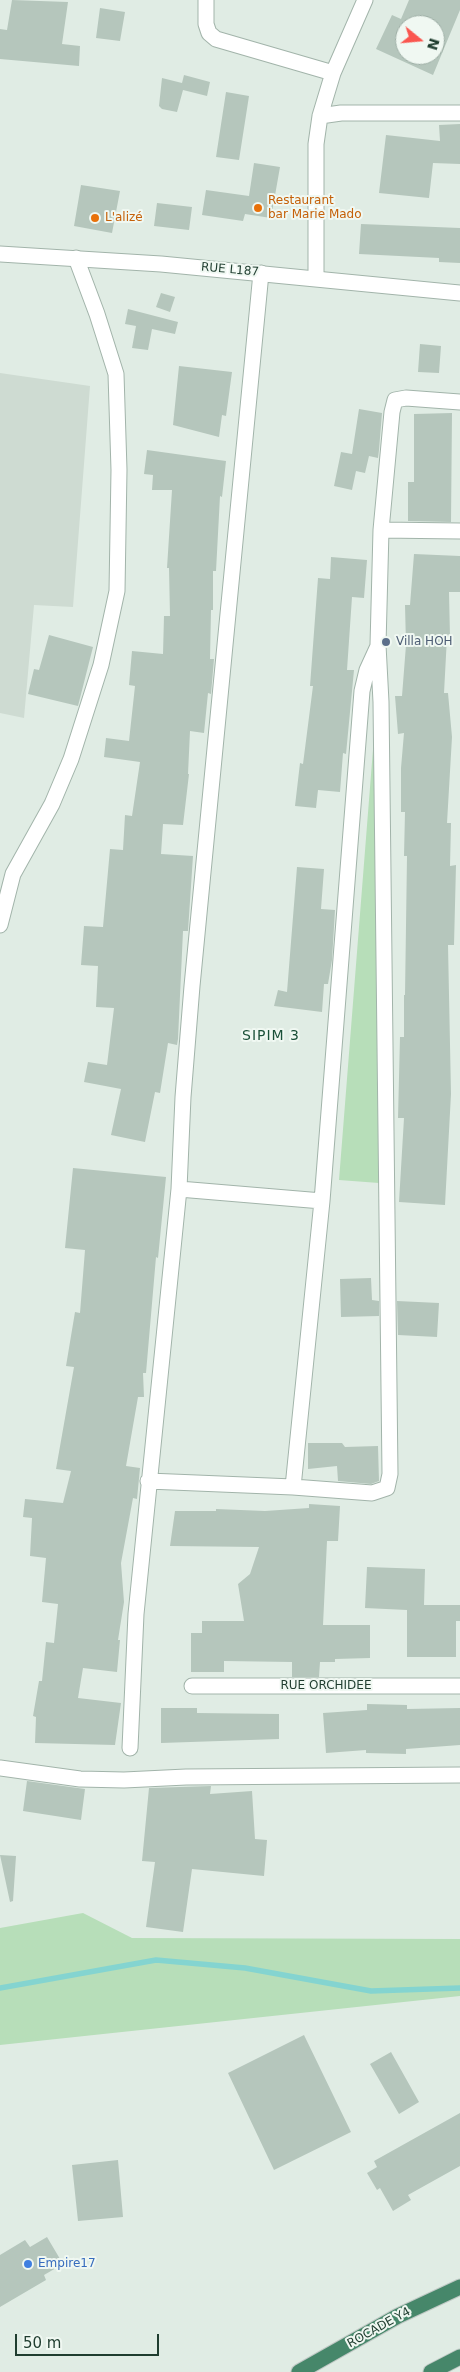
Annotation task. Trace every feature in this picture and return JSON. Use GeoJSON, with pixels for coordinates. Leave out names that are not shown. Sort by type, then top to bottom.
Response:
{"type":"FeatureCollection","features":[{"type":"Feature","properties":{"kind":"highway","name":"ROCADE Y4"},"geometry":{"type":"LineString","coordinates":[[299,2372],[398,2316],[460,2287]]}},
{"type":"Feature","properties":{"kind":"highway"},"geometry":{"type":"LineString","coordinates":[[431,2372],[460,2357]]}},
{"type":"Feature","properties":{"kind":"street"},"geometry":{"type":"LineString","coordinates":[[206,0],[206,24],[209,33],[216,39],[333,73]]}},
{"type":"Feature","properties":{"kind":"street"},"geometry":{"type":"LineString","coordinates":[[316,278],[316,144],[320,116],[333,73],[364,0]]}},
{"type":"Feature","properties":{"kind":"street"},"geometry":{"type":"LineString","coordinates":[[320,116],[341,113],[460,114]]}},
{"type":"Feature","properties":{"kind":"street","name":"RUE L187"},"geometry":{"type":"LineString","coordinates":[[0,254],[76,258],[261,273],[460,292]]}},
{"type":"Feature","properties":{"kind":"street"},"geometry":{"type":"LineString","coordinates":[[0,925],[13,874],[52,804],[71,759],[102,665],[117,591],[119,470],[116,374],[97,314],[76,258]]}},
{"type":"Feature","properties":{"kind":"street"},"geometry":{"type":"LineString","coordinates":[[130,1748],[136,1614],[179,1189],[182,1097],[261,273]]}},
{"type":"Feature","properties":{"kind":"street"},"geometry":{"type":"LineString","coordinates":[[148,1481],[293,1487],[372,1493],[387,1488],[390,1474],[381,702],[378,645],[381,530],[392,412],[396,400],[406,398],[460,402]]}},
{"type":"Feature","properties":{"kind":"street"},"geometry":{"type":"LineString","coordinates":[[381,530],[460,531]]}},
{"type":"Feature","properties":{"kind":"street"},"geometry":{"type":"LineString","coordinates":[[293,1487],[322,1201],[362,691],[366,670],[378,645]]}},
{"type":"Feature","properties":{"kind":"street"},"geometry":{"type":"LineString","coordinates":[[179,1189],[322,1201]]}},
{"type":"Feature","properties":{"kind":"street","name":"RUE ORCHIDEE"},"geometry":{"type":"LineString","coordinates":[[192,1686],[460,1686]]}},
{"type":"Feature","properties":{"kind":"street"},"geometry":{"type":"LineString","coordinates":[[0,1768],[80,1779],[124,1780],[186,1777],[460,1775]]}},
{"type":"Feature","properties":{"kind":"shaded area"},"geometry":{"type":"Polygon","coordinates":[[[0,373],[90,386],[73,607],[34,605],[24,718],[0,713],[0,373]]]}},
{"type":"Feature","properties":{"kind":"green space"},"geometry":{"type":"Polygon","coordinates":[[[375,724],[379,1183],[339,1180],[375,724]]]}},
{"type":"Feature","properties":{"kind":"green space"},"geometry":{"type":"Polygon","coordinates":[[[83,1913],[132,1938],[460,1939],[460,1996],[0,2045],[0,1928],[83,1913]]]}},
{"type":"Feature","properties":{"kind":"building"},"geometry":{"type":"Polygon","coordinates":[[[12,0],[68,2],[62,44],[80,46],[79,66],[0,59],[0,29],[7,30],[12,0]]]}},
{"type":"Feature","properties":{"kind":"building"},"geometry":{"type":"Polygon","coordinates":[[[409,0],[460,0],[460,10],[445,46],[445,15],[403,15],[409,0]]]}},
{"type":"Feature","properties":{"kind":"building"},"geometry":{"type":"Polygon","coordinates":[[[100,8],[125,12],[120,41],[96,38],[100,8]]]}},
{"type":"Feature","properties":{"kind":"building"},"geometry":{"type":"Polygon","coordinates":[[[392,15],[395,16],[395,58],[376,49],[392,15]]]}},
{"type":"Feature","properties":{"kind":"building"},"geometry":{"type":"Polygon","coordinates":[[[411,65],[437,65],[433,75],[411,65]]]}},
{"type":"Feature","properties":{"kind":"building"},"geometry":{"type":"Polygon","coordinates":[[[184,75],[210,82],[207,96],[183,90],[177,112],[162,109],[159,106],[162,78],[182,83],[184,75]]]}},
{"type":"Feature","properties":{"kind":"building"},"geometry":{"type":"Polygon","coordinates":[[[226,92],[249,96],[239,160],[216,157],[226,92]]]}},
{"type":"Feature","properties":{"kind":"building"},"geometry":{"type":"Polygon","coordinates":[[[460,124],[460,164],[433,163],[429,198],[379,193],[386,135],[440,141],[439,125],[460,124]]]}},
{"type":"Feature","properties":{"kind":"building"},"geometry":{"type":"Polygon","coordinates":[[[254,163],[280,167],[271,218],[245,214],[243,221],[202,215],[206,190],[249,196],[254,163]]]}},
{"type":"Feature","properties":{"kind":"building"},"geometry":{"type":"Polygon","coordinates":[[[81,185],[120,191],[112,233],[74,226],[81,185]]]}},
{"type":"Feature","properties":{"kind":"building"},"geometry":{"type":"Polygon","coordinates":[[[157,203],[192,207],[189,230],[154,226],[157,203]]]}},
{"type":"Feature","properties":{"kind":"building"},"geometry":{"type":"Polygon","coordinates":[[[361,224],[460,228],[460,263],[439,262],[439,258],[359,254],[361,224]]]}},
{"type":"Feature","properties":{"kind":"building"},"geometry":{"type":"Polygon","coordinates":[[[161,293],[175,297],[170,312],[156,307],[161,293]]]}},
{"type":"Feature","properties":{"kind":"building"},"geometry":{"type":"Polygon","coordinates":[[[128,309],[178,322],[175,334],[152,329],[148,350],[132,348],[136,326],[125,324],[128,309]]]}},
{"type":"Feature","properties":{"kind":"building"},"geometry":{"type":"Polygon","coordinates":[[[420,344],[441,346],[439,373],[418,372],[420,344]]]}},
{"type":"Feature","properties":{"kind":"building"},"geometry":{"type":"Polygon","coordinates":[[[179,366],[232,372],[226,416],[222,415],[219,437],[173,425],[179,366]]]}},
{"type":"Feature","properties":{"kind":"building"},"geometry":{"type":"Polygon","coordinates":[[[359,409],[382,413],[379,450],[378,458],[369,456],[365,473],[356,471],[352,490],[334,486],[341,452],[352,454],[359,409]]]}},
{"type":"Feature","properties":{"kind":"building"},"geometry":{"type":"Polygon","coordinates":[[[452,413],[451,522],[408,521],[408,482],[414,482],[414,414],[452,413]]]}},
{"type":"Feature","properties":{"kind":"building"},"geometry":{"type":"Polygon","coordinates":[[[147,450],[226,461],[222,497],[220,496],[216,571],[213,571],[210,659],[214,659],[211,694],[208,693],[204,733],[190,731],[189,774],[183,825],[163,824],[161,854],[193,856],[188,931],[183,931],[178,1039],[177,1045],[168,1043],[160,1093],[155,1092],[145,1142],[111,1135],[121,1089],[84,1082],[88,1062],[107,1065],[114,1008],[96,1007],[98,966],[81,965],[84,926],[103,927],[110,849],[123,850],[125,815],[132,816],[140,762],[104,757],[106,738],[129,741],[135,686],[129,685],[132,651],[163,654],[164,616],[170,616],[169,568],[167,568],[172,490],[152,490],[153,475],[144,474],[147,450]]]}},
{"type":"Feature","properties":{"kind":"building"},"geometry":{"type":"Polygon","coordinates":[[[414,554],[460,556],[460,592],[449,592],[450,637],[447,637],[444,693],[448,693],[452,737],[447,823],[451,823],[450,866],[456,865],[454,945],[448,945],[451,1094],[445,1205],[399,1202],[404,1118],[398,1118],[400,1037],[404,1037],[407,856],[404,856],[405,812],[401,812],[401,768],[404,733],[398,734],[395,696],[402,696],[406,645],[405,605],[410,605],[414,554]]]}},
{"type":"Feature","properties":{"kind":"building"},"geometry":{"type":"Polygon","coordinates":[[[331,557],[367,560],[364,598],[352,597],[347,670],[354,670],[346,754],[343,753],[340,792],[318,790],[316,808],[295,806],[300,763],[303,764],[313,686],[310,686],[318,578],[330,579],[331,557]]]}},
{"type":"Feature","properties":{"kind":"building"},"geometry":{"type":"Polygon","coordinates":[[[49,635],[93,647],[78,706],[28,694],[34,669],[39,670],[49,635]]]}},
{"type":"Feature","properties":{"kind":"building"},"geometry":{"type":"Polygon","coordinates":[[[297,867],[324,869],[321,909],[335,910],[332,960],[328,984],[324,984],[322,1012],[274,1006],[278,990],[287,992],[297,867]]]}},
{"type":"Feature","properties":{"kind":"building"},"geometry":{"type":"Polygon","coordinates":[[[73,1168],[166,1177],[158,1258],[156,1257],[146,1373],[143,1373],[144,1397],[138,1397],[126,1466],[140,1468],[137,1499],[133,1498],[121,1563],[124,1602],[118,1640],[120,1640],[117,1672],[83,1668],[78,1698],[121,1703],[115,1745],[35,1743],[36,1717],[33,1716],[39,1681],[42,1681],[46,1642],[54,1643],[58,1604],[42,1602],[46,1558],[30,1556],[32,1518],[23,1517],[25,1499],[63,1503],[71,1471],[56,1469],[74,1367],[66,1366],[75,1312],[80,1313],[85,1250],[65,1248],[73,1168]]]}},
{"type":"Feature","properties":{"kind":"building"},"geometry":{"type":"Polygon","coordinates":[[[371,1278],[372,1300],[379,1301],[379,1316],[341,1317],[340,1279],[371,1278]]]}},
{"type":"Feature","properties":{"kind":"building"},"geometry":{"type":"Polygon","coordinates":[[[397,1301],[439,1303],[437,1337],[398,1335],[397,1301]]]}},
{"type":"Feature","properties":{"kind":"building"},"geometry":{"type":"Polygon","coordinates":[[[308,1443],[342,1443],[345,1447],[378,1446],[379,1481],[371,1484],[338,1481],[337,1466],[308,1469],[308,1443]]]}},
{"type":"Feature","properties":{"kind":"building"},"geometry":{"type":"Polygon","coordinates":[[[309,1504],[340,1506],[338,1541],[327,1541],[323,1625],[370,1625],[370,1658],[335,1659],[335,1662],[320,1662],[319,1677],[292,1677],[292,1662],[224,1661],[224,1672],[191,1672],[191,1633],[202,1633],[202,1621],[244,1621],[238,1584],[250,1574],[259,1547],[170,1546],[175,1511],[216,1511],[216,1509],[265,1511],[309,1508],[309,1504]]]}},
{"type":"Feature","properties":{"kind":"building"},"geometry":{"type":"Polygon","coordinates":[[[367,1567],[425,1569],[424,1605],[460,1605],[460,1621],[456,1621],[456,1657],[407,1657],[407,1610],[365,1608],[367,1567]]]}},
{"type":"Feature","properties":{"kind":"building"},"geometry":{"type":"Polygon","coordinates":[[[367,1704],[407,1705],[407,1709],[460,1708],[460,1745],[406,1749],[406,1754],[366,1753],[366,1750],[326,1753],[323,1713],[367,1710],[367,1704]]]}},
{"type":"Feature","properties":{"kind":"building"},"geometry":{"type":"Polygon","coordinates":[[[161,1708],[197,1708],[197,1713],[279,1714],[279,1739],[161,1743],[161,1708]]]}},
{"type":"Feature","properties":{"kind":"building"},"geometry":{"type":"Polygon","coordinates":[[[27,1781],[85,1789],[81,1820],[23,1811],[27,1781]]]}},
{"type":"Feature","properties":{"kind":"building"},"geometry":{"type":"Polygon","coordinates":[[[211,1786],[210,1794],[252,1791],[255,1839],[267,1840],[264,1876],[192,1869],[183,1932],[146,1927],[155,1862],[142,1861],[149,1788],[211,1786]]]}},
{"type":"Feature","properties":{"kind":"building"},"geometry":{"type":"Polygon","coordinates":[[[0,1855],[16,1856],[13,1901],[10,1902],[0,1855]]]}},
{"type":"Feature","properties":{"kind":"building"},"geometry":{"type":"Polygon","coordinates":[[[304,2035],[351,2132],[274,2170],[228,2073],[304,2035]]]}},
{"type":"Feature","properties":{"kind":"building"},"geometry":{"type":"Polygon","coordinates":[[[391,2052],[419,2102],[399,2114],[370,2064],[391,2052]]]}},
{"type":"Feature","properties":{"kind":"building"},"geometry":{"type":"Polygon","coordinates":[[[460,2113],[460,2166],[408,2195],[411,2200],[393,2211],[380,2188],[377,2190],[367,2173],[377,2167],[374,2161],[460,2113]]]}},
{"type":"Feature","properties":{"kind":"building"},"geometry":{"type":"Polygon","coordinates":[[[118,2160],[123,2217],[78,2221],[72,2165],[118,2160]]]}},
{"type":"Feature","properties":{"kind":"building"},"geometry":{"type":"Polygon","coordinates":[[[47,2237],[63,2264],[44,2275],[46,2280],[0,2307],[0,2255],[25,2240],[30,2247],[47,2237]]]}},
{"type":"Feature","properties":{"kind":"waterway"},"geometry":{"type":"LineString","coordinates":[[0,1988],[156,1960],[245,1968],[371,1991],[460,1988]]}},
{"type":"Feature","properties":{"kind":"place","name":"Restaurant bar Marie Mado"},"geometry":{"type":"Point","coordinates":[258,208]}},
{"type":"Feature","properties":{"kind":"place","name":"L'alizé"},"geometry":{"type":"Point","coordinates":[95,218]}},
{"type":"Feature","properties":{"kind":"place","name":"Villa HOH"},"geometry":{"type":"Point","coordinates":[386,642]}},
{"type":"Feature","properties":{"kind":"place","name":"Empire17"},"geometry":{"type":"Point","coordinates":[28,2264]}},
{"type":"Feature","properties":{"kind":"district","name":"SIPIM 3"},"geometry":{"type":"Point","coordinates":[271,1036]}}]}
